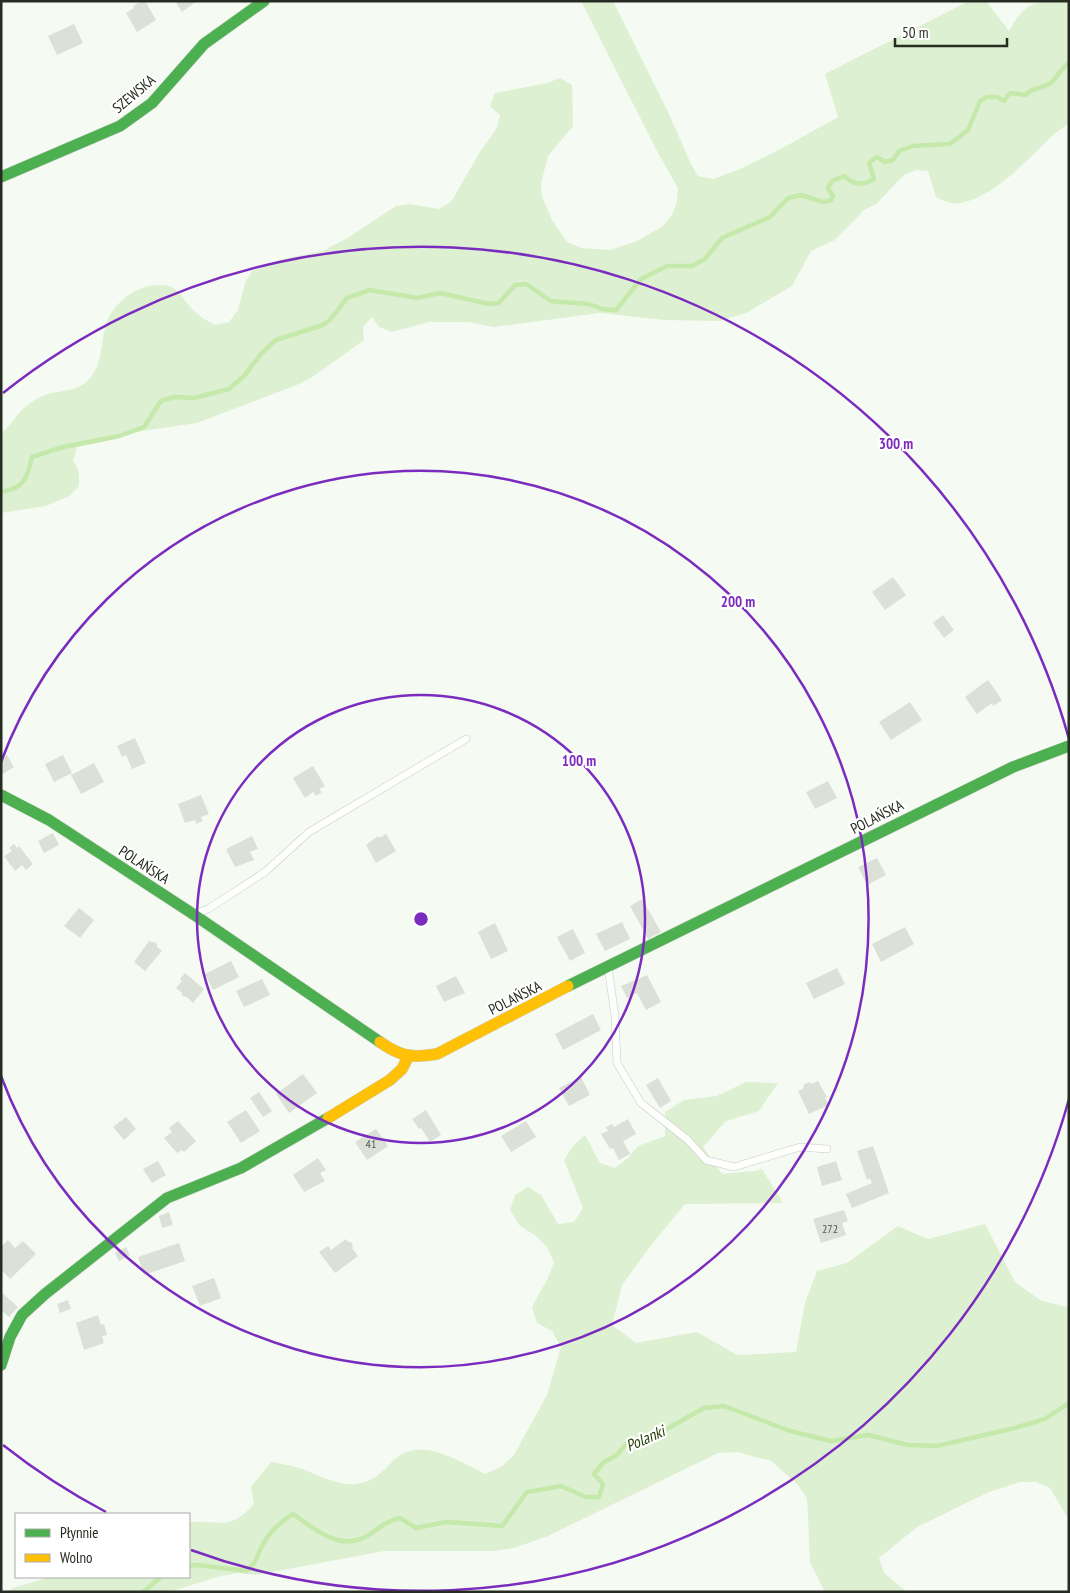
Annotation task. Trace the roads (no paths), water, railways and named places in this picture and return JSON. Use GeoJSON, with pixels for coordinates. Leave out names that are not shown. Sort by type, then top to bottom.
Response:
{"type":"FeatureCollection","features":[{"type":"Feature","properties":{"kind":"street","name":"SZEWSKA"},"geometry":{"type":"LineString","coordinates":[[1,177],[120,126],[152,102],[204,44],[264,1]]}},
{"type":"Feature","properties":{"kind":"street","name":"POLAŃSKA"},"geometry":{"type":"LineString","coordinates":[[1,795],[48,820],[193,914],[394,1052],[417,1057],[437,1054],[608,966],[1014,767],[1069,746]]}},
{"type":"Feature","properties":{"kind":"street"},"geometry":{"type":"LineString","coordinates":[[1,1365],[10,1337],[22,1316],[45,1294],[167,1198],[241,1168],[306,1132],[390,1080],[402,1069],[409,1055]]}},
{"type":"Feature","properties":{"kind":"lane"},"geometry":{"type":"LineString","coordinates":[[193,914],[208,908],[265,872],[309,832],[466,739]]}},
{"type":"Feature","properties":{"kind":"lane"},"geometry":{"type":"LineString","coordinates":[[608,966],[615,1016],[617,1063],[641,1103],[688,1140],[706,1160],[734,1167],[800,1147],[827,1149]]}},
{"type":"Feature","properties":{"kind":"waterway"},"geometry":{"type":"LineString","coordinates":[[1,492],[15,488],[24,481],[32,457],[63,447],[119,436],[144,427],[161,401],[174,397],[194,398],[229,389],[244,376],[261,354],[276,340],[323,325],[330,320],[347,298],[370,290],[417,298],[440,293],[489,304],[499,303],[515,285],[526,284],[551,301],[589,304],[602,309],[616,310],[641,279],[667,266],[692,266],[705,259],[722,238],[770,217],[788,198],[801,195],[823,202],[831,200],[833,196],[828,188],[832,181],[844,176],[858,184],[874,179],[869,163],[877,157],[885,162],[893,160],[899,151],[913,146],[950,144],[968,130],[980,101],[987,97],[997,97],[1004,101],[1010,93],[1025,95],[1052,82],[1069,63]]}},
{"type":"Feature","properties":{"kind":"waterway","name":"Polanki"},"geometry":{"type":"LineString","coordinates":[[190,1566],[247,1571],[255,1562],[264,1542],[271,1533],[279,1524],[293,1514],[326,1536],[344,1541],[353,1541],[368,1536],[385,1524],[400,1518],[416,1528],[447,1522],[502,1526],[527,1492],[561,1486],[586,1497],[599,1497],[603,1484],[594,1474],[603,1463],[618,1454],[626,1444],[636,1440],[649,1439],[704,1408],[724,1406],[790,1431],[831,1441],[868,1435],[908,1445],[937,1446],[1045,1419],[1069,1403]]}},
{"type":"Feature","properties":{"kind":"waterway","name":"Polanki"},"geometry":{"type":"LineString","coordinates":[[143,1592],[160,1578]]}}]}
